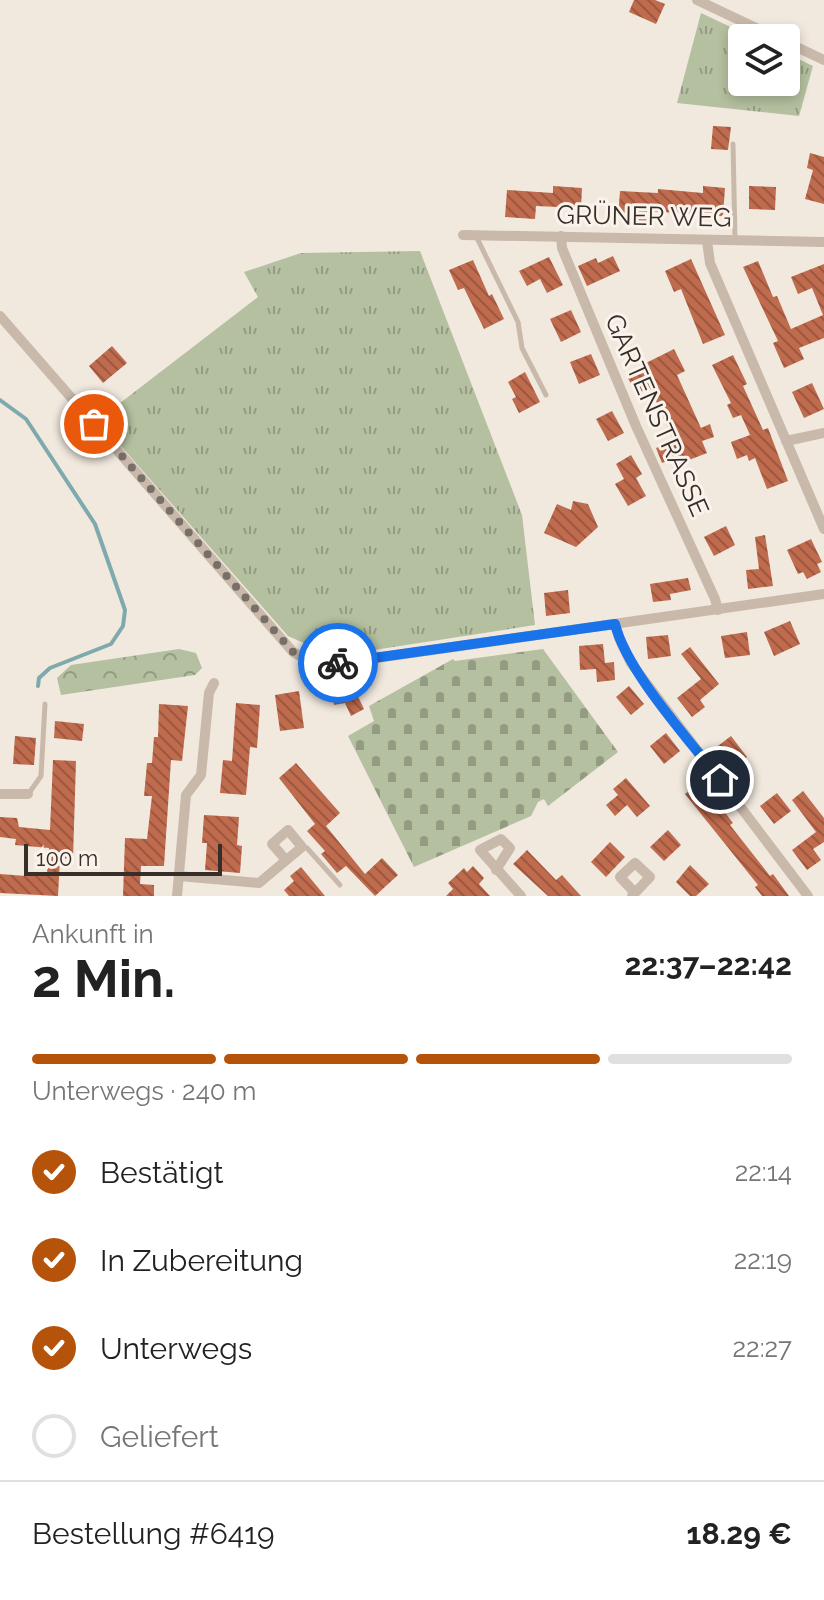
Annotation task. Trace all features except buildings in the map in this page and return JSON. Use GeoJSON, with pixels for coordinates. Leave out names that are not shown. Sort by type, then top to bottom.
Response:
{"type":"FeatureCollection","features":[{"type":"Feature","properties":{"kind":"street"},"geometry":{"type":"LineString","coordinates":[[697,0],[748,24]]}},
{"type":"Feature","properties":{"kind":"street"},"geometry":{"type":"LineString","coordinates":[[800,49],[824,60]]}},
{"type":"Feature","properties":{"kind":"street","name":"GRÜNER WEG"},"geometry":{"type":"LineString","coordinates":[[463,235],[824,242]]}},
{"type":"Feature","properties":{"kind":"street","name":"GARTENSTRASSE"},"geometry":{"type":"LineString","coordinates":[[561,236],[562,248],[630,413],[718,610]]}},
{"type":"Feature","properties":{"kind":"street"},"geometry":{"type":"LineString","coordinates":[[707,241],[710,263],[824,529]]}},
{"type":"Feature","properties":{"kind":"street"},"geometry":{"type":"LineString","coordinates":[[0,316],[293,652],[309,662],[329,665],[824,594]]}},
{"type":"Feature","properties":{"kind":"street"},"geometry":{"type":"LineString","coordinates":[[786,441],[824,433]]}},
{"type":"Feature","properties":{"kind":"street"},"geometry":{"type":"LineString","coordinates":[[615,624],[631,663],[808,896]]}},
{"type":"Feature","properties":{"kind":"street"},"geometry":{"type":"LineString","coordinates":[[177,896],[186,795],[201,775],[209,693],[214,683]]}},
{"type":"Feature","properties":{"kind":"street"},"geometry":{"type":"LineString","coordinates":[[0,794],[28,794]]}},
{"type":"Feature","properties":{"kind":"street"},"geometry":{"type":"LineString","coordinates":[[179,876],[259,883],[302,847],[288,830],[272,844],[286,860]]}},
{"type":"Feature","properties":{"kind":"street"},"geometry":{"type":"LineString","coordinates":[[496,870],[521,896]]}},
{"type":"Feature","properties":{"kind":"lane"},"geometry":{"type":"LineString","coordinates":[[733,144],[735,240]]}},
{"type":"Feature","properties":{"kind":"lane"},"geometry":{"type":"LineString","coordinates":[[476,235],[518,322],[522,348],[546,395]]}},
{"type":"Feature","properties":{"kind":"lane"},"geometry":{"type":"LineString","coordinates":[[28,794],[41,776],[45,704]]}},
{"type":"Feature","properties":{"kind":"lane"},"geometry":{"type":"LineString","coordinates":[[302,847],[307,848],[340,885]]}},
{"type":"Feature","properties":{"kind":"green space"},"geometry":{"type":"Polygon","coordinates":[[[701,13],[728,26],[728,96],[800,96],[800,60],[813,66],[799,116],[677,103],[701,13]]]}},
{"type":"Feature","properties":{"kind":"green space"},"geometry":{"type":"Polygon","coordinates":[[[420,251],[522,515],[535,625],[361,652],[315,648],[288,636],[98,420],[258,297],[244,272],[301,253],[420,251]]]}},
{"type":"Feature","properties":{"kind":"green space"},"geometry":{"type":"Polygon","coordinates":[[[179,649],[196,653],[202,668],[195,675],[61,695],[57,678],[71,665],[179,649]]]}},
{"type":"Feature","properties":{"kind":"green space"},"geometry":{"type":"Polygon","coordinates":[[[543,649],[618,752],[548,806],[544,799],[538,802],[531,816],[414,867],[348,736],[374,721],[369,706],[453,659],[543,649]]]}},
{"type":"Feature","properties":{"kind":"waterway"},"geometry":{"type":"LineString","coordinates":[[0,400],[26,419],[95,524],[125,610],[123,626],[111,644],[50,668],[39,678],[38,686]]}},
{"type":"Feature","properties":{"kind":"way so far"},"geometry":{"type":"LineString","coordinates":[[94,424],[293,652],[309,662],[338,663]]}},
{"type":"Feature","properties":{"kind":"route"},"geometry":{"type":"LineString","coordinates":[[338,663],[615,624],[631,663],[720,780]]}}]}
